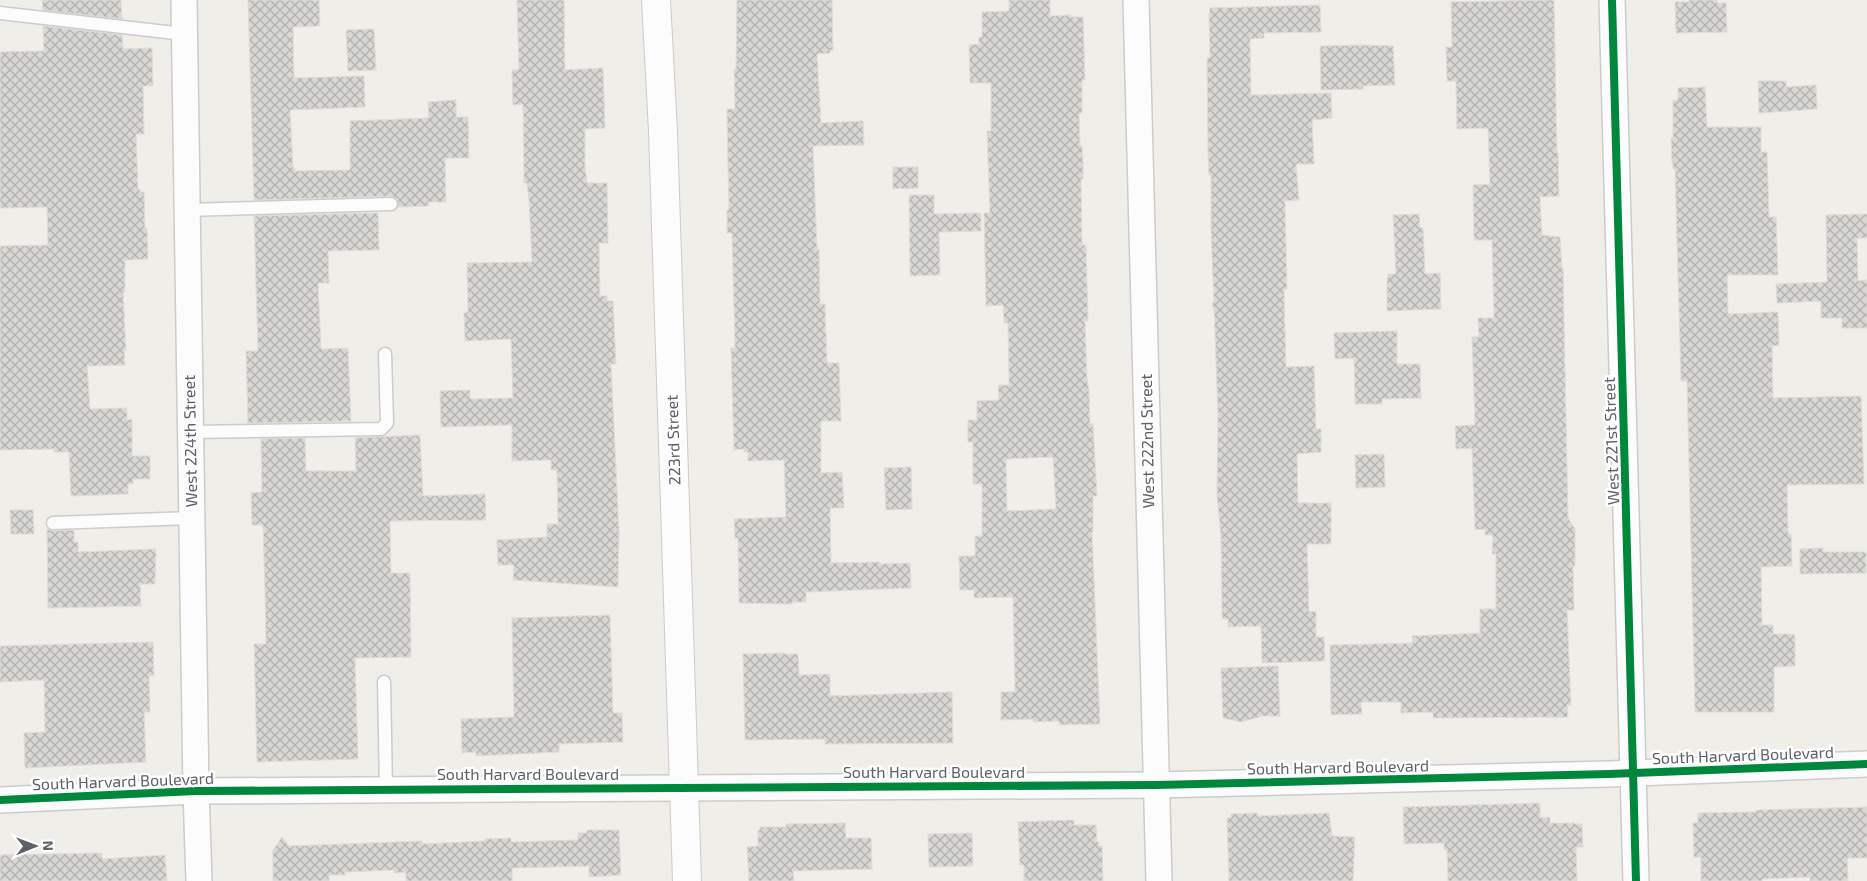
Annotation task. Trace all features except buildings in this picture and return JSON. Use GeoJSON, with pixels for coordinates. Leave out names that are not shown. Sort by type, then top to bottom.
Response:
{"type":"FeatureCollection","features":[{"type":"Feature","properties":{"kind":"main road","name":"223rd Street"},"geometry":{"type":"LineString","coordinates":[[656,0],[664,141],[687,881]]}},
{"type":"Feature","properties":{"kind":"street","name":"West 224th Street"},"geometry":{"type":"LineString","coordinates":[[184,0],[199,881]]}},
{"type":"Feature","properties":{"kind":"street","name":"West 222nd Street"},"geometry":{"type":"LineString","coordinates":[[1136,0],[1159,881]]}},
{"type":"Feature","properties":{"kind":"street","name":"West 221st Street"},"geometry":{"type":"LineString","coordinates":[[1612,0],[1636,881]]}},
{"type":"Feature","properties":{"kind":"street","name":"South Harvard Boulevard"},"geometry":{"type":"LineString","coordinates":[[0,800],[196,791],[1156,785],[1634,773],[1867,764]]}},
{"type":"Feature","properties":{"kind":"lane"},"geometry":{"type":"LineString","coordinates":[[0,13],[184,34]]}},
{"type":"Feature","properties":{"kind":"lane"},"geometry":{"type":"LineString","coordinates":[[187,210],[391,204]]}},
{"type":"Feature","properties":{"kind":"lane"},"geometry":{"type":"LineString","coordinates":[[190,432],[381,429],[387,423],[385,354]]}},
{"type":"Feature","properties":{"kind":"lane"},"geometry":{"type":"LineString","coordinates":[[53,523],[192,518]]}},
{"type":"Feature","properties":{"kind":"lane"},"geometry":{"type":"LineString","coordinates":[[384,682],[386,789]]}},
{"type":"Feature","properties":{"kind":"cycle path"},"geometry":{"type":"LineString","coordinates":[[1612,0],[1636,881]]}},
{"type":"Feature","properties":{"kind":"cycle path"},"geometry":{"type":"LineString","coordinates":[[0,800],[196,791],[1156,785],[1609,774],[1867,764]]}}]}
